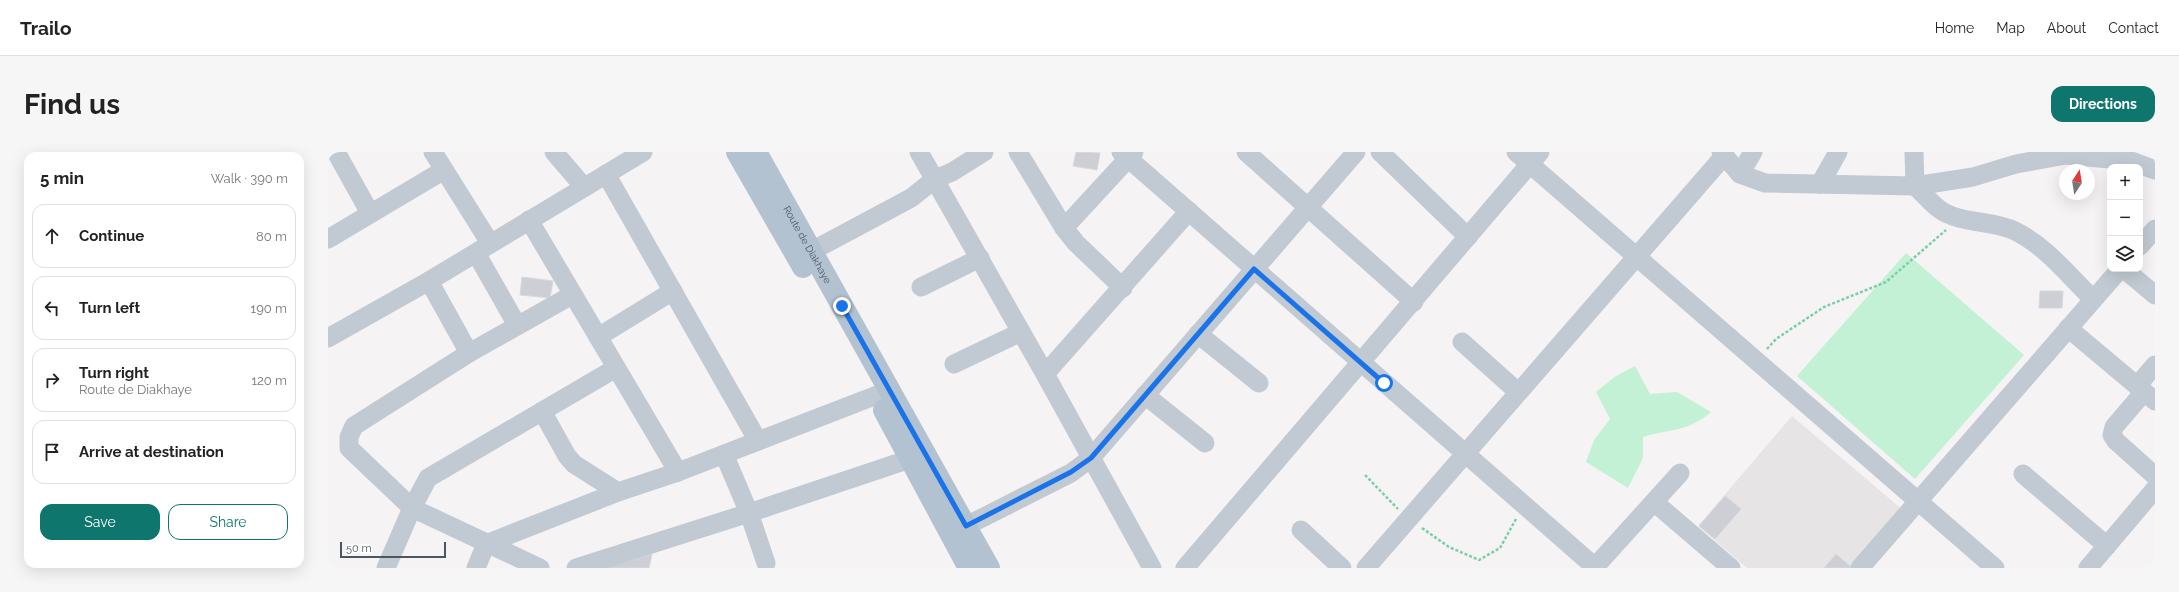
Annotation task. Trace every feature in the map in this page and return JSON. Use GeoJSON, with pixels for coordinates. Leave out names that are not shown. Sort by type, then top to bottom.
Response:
{"type":"FeatureCollection","features":[{"type":"Feature","properties":{"kind":"main road","name":"Route de Diakhaye"},"geometry":{"type":"LineString","coordinates":[[736,152],[877,395],[969,568]]}},
{"type":"Feature","properties":{"kind":"main road","name":"Route de Diakhaye"},"geometry":{"type":"LineString","coordinates":[[756,152],[989,568]]}},
{"type":"Feature","properties":{"kind":"street"},"geometry":{"type":"LineString","coordinates":[[336,152],[370,213]]}},
{"type":"Feature","properties":{"kind":"street"},"geometry":{"type":"LineString","coordinates":[[433,152],[444,170],[483,248],[517,325]]}},
{"type":"Feature","properties":{"kind":"street"},"geometry":{"type":"LineString","coordinates":[[554,152],[584,187]]}},
{"type":"Feature","properties":{"kind":"street"},"geometry":{"type":"LineString","coordinates":[[328,338],[429,280],[643,152]]}},
{"type":"Feature","properties":{"kind":"street"},"geometry":{"type":"LineString","coordinates":[[919,152],[1045,374],[1152,568]]}},
{"type":"Feature","properties":{"kind":"street"},"geometry":{"type":"LineString","coordinates":[[812,251],[911,198],[935,179],[952,172],[984,152]]}},
{"type":"Feature","properties":{"kind":"street"},"geometry":{"type":"LineString","coordinates":[[1018,152],[1064,228],[1096,264],[1123,288]]}},
{"type":"Feature","properties":{"kind":"street"},"geometry":{"type":"LineString","coordinates":[[1246,152],[1414,302]]}},
{"type":"Feature","properties":{"kind":"street"},"geometry":{"type":"LineString","coordinates":[[966,526],[1071,472],[1091,458],[1356,152]]}},
{"type":"Feature","properties":{"kind":"street"},"geometry":{"type":"LineString","coordinates":[[1380,152],[1468,237]]}},
{"type":"Feature","properties":{"kind":"street"},"geometry":{"type":"LineString","coordinates":[[1516,152],[1535,158],[1636,257],[1994,568]]}},
{"type":"Feature","properties":{"kind":"street"},"geometry":{"type":"LineString","coordinates":[[1740,174],[1752,152]]}},
{"type":"Feature","properties":{"kind":"street"},"geometry":{"type":"LineString","coordinates":[[1820,184],[1838,152]]}},
{"type":"Feature","properties":{"kind":"street"},"geometry":{"type":"LineString","coordinates":[[1914,152],[1915,186],[1940,210],[1964,219],[1989,223],[2014,231],[2035,243],[2093,299]]}},
{"type":"Feature","properties":{"kind":"street"},"geometry":{"type":"LineString","coordinates":[[1064,228],[1128,154],[1254,269],[1595,568],[1680,473]]}},
{"type":"Feature","properties":{"kind":"street"},"geometry":{"type":"LineString","coordinates":[[1366,568],[1464,453],[1636,257],[1723,154],[1740,174],[1765,183],[1915,186],[1973,177],[2016,158],[2066,155],[2130,157],[2155,170]]}},
{"type":"Feature","properties":{"kind":"street"},"geometry":{"type":"LineString","coordinates":[[1185,568],[1362,363],[1535,158]]}},
{"type":"Feature","properties":{"kind":"street"},"geometry":{"type":"LineString","coordinates":[[328,239],[444,170]]}},
{"type":"Feature","properties":{"kind":"street"},"geometry":{"type":"LineString","coordinates":[[606,174],[758,441]]}},
{"type":"Feature","properties":{"kind":"street"},"geometry":{"type":"LineString","coordinates":[[1045,374],[1123,288],[1189,211]]}},
{"type":"Feature","properties":{"kind":"street"},"geometry":{"type":"LineString","coordinates":[[529,220],[678,472]]}},
{"type":"Feature","properties":{"kind":"street"},"geometry":{"type":"LineString","coordinates":[[2143,243],[2155,229]]}},
{"type":"Feature","properties":{"kind":"street"},"geometry":{"type":"LineString","coordinates":[[921,287],[980,258]]}},
{"type":"Feature","properties":{"kind":"street"},"geometry":{"type":"LineString","coordinates":[[1860,568],[2117,272]]}},
{"type":"Feature","properties":{"kind":"street"},"geometry":{"type":"LineString","coordinates":[[2128,272],[2155,295]]}},
{"type":"Feature","properties":{"kind":"street"},"geometry":{"type":"LineString","coordinates":[[429,280],[469,354]]}},
{"type":"Feature","properties":{"kind":"street"},"geometry":{"type":"LineString","coordinates":[[598,337],[673,291]]}},
{"type":"Feature","properties":{"kind":"street"},"geometry":{"type":"LineString","coordinates":[[540,568],[412,508],[349,448],[349,437],[354,426],[517,325],[572,295]]}},
{"type":"Feature","properties":{"kind":"street"},"geometry":{"type":"LineString","coordinates":[[2068,328],[2145,393]]}},
{"type":"Feature","properties":{"kind":"street"},"geometry":{"type":"LineString","coordinates":[[954,364],[1021,332]]}},
{"type":"Feature","properties":{"kind":"street"},"geometry":{"type":"LineString","coordinates":[[1198,334],[1259,383]]}},
{"type":"Feature","properties":{"kind":"street"},"geometry":{"type":"LineString","coordinates":[[1462,342],[1518,392]]}},
{"type":"Feature","properties":{"kind":"street"},"geometry":{"type":"LineString","coordinates":[[2155,365],[2145,393],[2114,427],[2112,435],[2116,441],[2155,476]]}},
{"type":"Feature","properties":{"kind":"street"},"geometry":{"type":"LineString","coordinates":[[386,568],[412,508],[428,478],[616,368]]}},
{"type":"Feature","properties":{"kind":"street"},"geometry":{"type":"LineString","coordinates":[[476,568],[486,544],[618,492],[678,472],[877,395]]}},
{"type":"Feature","properties":{"kind":"street"},"geometry":{"type":"LineString","coordinates":[[1145,395],[1205,443]]}},
{"type":"Feature","properties":{"kind":"street"},"geometry":{"type":"LineString","coordinates":[[542,411],[567,456],[574,464],[618,492]]}},
{"type":"Feature","properties":{"kind":"street"},"geometry":{"type":"LineString","coordinates":[[724,454],[749,513],[766,563]]}},
{"type":"Feature","properties":{"kind":"street"},"geometry":{"type":"LineString","coordinates":[[576,568],[749,513],[910,459]]}},
{"type":"Feature","properties":{"kind":"street"},"geometry":{"type":"LineString","coordinates":[[2023,474],[2107,546]]}},
{"type":"Feature","properties":{"kind":"street"},"geometry":{"type":"LineString","coordinates":[[2088,568],[2155,489]]}},
{"type":"Feature","properties":{"kind":"street"},"geometry":{"type":"LineString","coordinates":[[1654,502],[1731,568]]}},
{"type":"Feature","properties":{"kind":"street"},"geometry":{"type":"LineString","coordinates":[[1301,530],[1342,568]]}},
{"type":"Feature","properties":{"kind":"path"},"geometry":{"type":"LineString","coordinates":[[1756,361],[1776,339],[1824,307],[1886,282],[1939,234],[1964,219]]}},
{"type":"Feature","properties":{"kind":"path"},"geometry":{"type":"LineString","coordinates":[[1365,475],[1408,519],[1449,547],[1479,560],[1500,548],[1518,516],[1526,507]]}},
{"type":"Feature","properties":{"kind":"shaded area"},"geometry":{"type":"Polygon","coordinates":[[[1792,416],[1904,511],[1855,568],[1747,568],[1698,526],[1792,416]]]}},
{"type":"Feature","properties":{"kind":"green space"},"geometry":{"type":"Polygon","coordinates":[[[1906,253],[2024,355],[1915,479],[1797,376],[1906,253]]]}},
{"type":"Feature","properties":{"kind":"green space"},"geometry":{"type":"Polygon","coordinates":[[[1635,366],[1650,394],[1677,392],[1711,412],[1694,424],[1686,427],[1643,437],[1643,458],[1628,488],[1586,462],[1594,440],[1610,419],[1596,392],[1616,376],[1635,366]]]}},
{"type":"Feature","properties":{"kind":"building"},"geometry":{"type":"Polygon","coordinates":[[[1076,152],[1100,153],[1097,170],[1073,166],[1076,152]]]}},
{"type":"Feature","properties":{"kind":"building"},"geometry":{"type":"Polygon","coordinates":[[[522,277],[553,281],[550,298],[520,295],[522,277]]]}},
{"type":"Feature","properties":{"kind":"building"},"geometry":{"type":"Polygon","coordinates":[[[2040,291],[2063,291],[2062,308],[2039,308],[2040,291]]]}},
{"type":"Feature","properties":{"kind":"building"},"geometry":{"type":"Polygon","coordinates":[[[1725,496],[1741,509],[1715,539],[1699,526],[1725,496]]]}},
{"type":"Feature","properties":{"kind":"building"},"geometry":{"type":"Polygon","coordinates":[[[652,554],[649,568],[594,568],[632,560],[652,554]]]}},
{"type":"Feature","properties":{"kind":"building"},"geometry":{"type":"Polygon","coordinates":[[[1836,554],[1851,567],[1851,568],[1824,568],[1836,554]]]}},
{"type":"Feature","properties":{"kind":"route"},"geometry":{"type":"LineString","coordinates":[[842,306],[966,526],[1071,472],[1091,458],[1254,269],[1384,383]]}}]}
